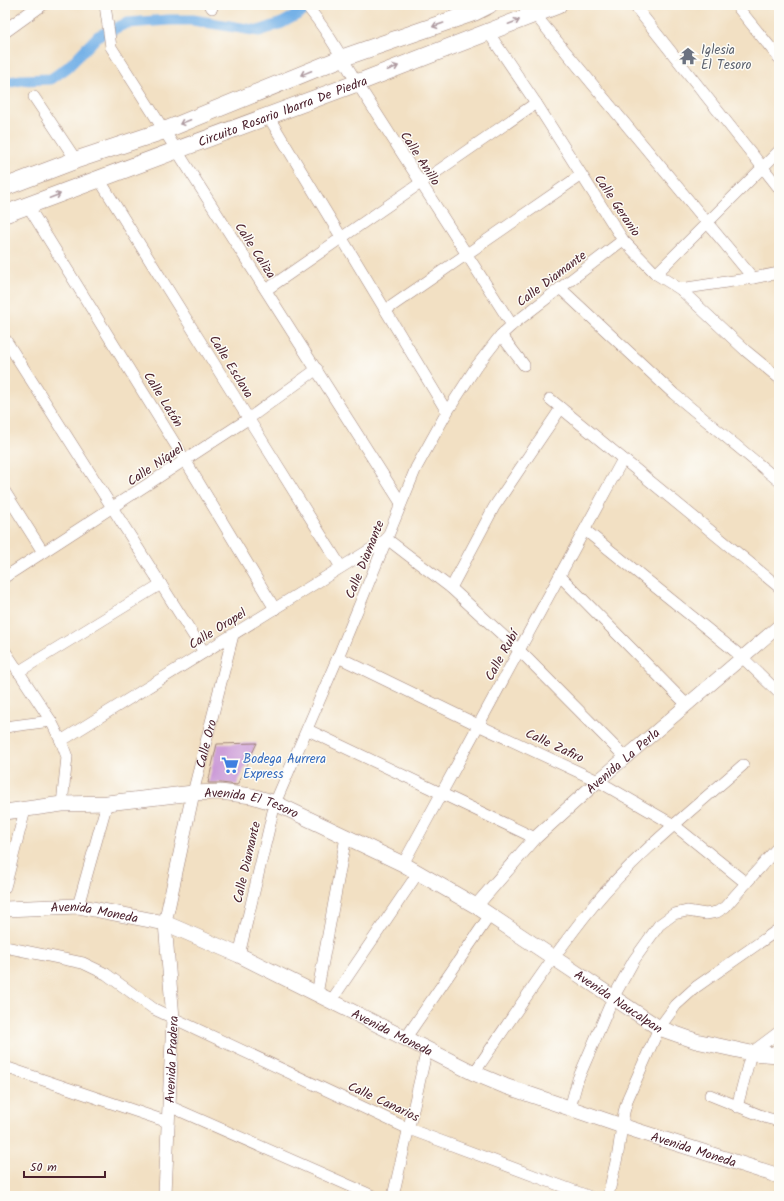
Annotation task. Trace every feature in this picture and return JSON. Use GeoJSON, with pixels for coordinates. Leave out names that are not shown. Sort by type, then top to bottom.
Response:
{"type":"FeatureCollection","features":[{"type":"Feature","properties":{"kind":"main road","name":"Circuito Rosario Ibarra De Piedra"},"geometry":{"type":"LineString","coordinates":[[5,214],[488,32],[531,9],[558,5]]}},
{"type":"Feature","properties":{"kind":"main road"},"geometry":{"type":"LineString","coordinates":[[7,183],[163,130],[342,58],[478,7]]}},
{"type":"Feature","properties":{"kind":"main road","name":"Avenida El Tesoro"},"geometry":{"type":"LineString","coordinates":[[5,812],[62,804],[107,803],[193,793],[226,793],[252,796],[275,804],[403,864],[476,906]]}},
{"type":"Feature","properties":{"kind":"main road","name":"Avenida Moneda"},"geometry":{"type":"LineString","coordinates":[[5,909],[78,906],[165,923],[239,955],[474,1073],[505,1086],[622,1126],[779,1176]]}},
{"type":"Feature","properties":{"kind":"main road","name":"Avenida Naucalpan"},"geometry":{"type":"LineString","coordinates":[[476,906],[659,1028],[696,1041],[751,1053],[779,1055]]}},
{"type":"Feature","properties":{"kind":"street"},"geometry":{"type":"LineString","coordinates":[[5,31],[41,5]]}},
{"type":"Feature","properties":{"kind":"street","name":"Calle Caliza"},"geometry":{"type":"LineString","coordinates":[[105,5],[111,47],[401,503]]}},
{"type":"Feature","properties":{"kind":"street","name":"Calle Anillo"},"geometry":{"type":"LineString","coordinates":[[306,5],[317,18],[356,82],[512,325]]}},
{"type":"Feature","properties":{"kind":"street"},"geometry":{"type":"LineString","coordinates":[[634,5],[779,188]]}},
{"type":"Feature","properties":{"kind":"street"},"geometry":{"type":"LineString","coordinates":[[736,5],[779,58]]}},
{"type":"Feature","properties":{"kind":"street"},"geometry":{"type":"LineString","coordinates":[[531,9],[753,278]]}},
{"type":"Feature","properties":{"kind":"street","name":"Calle Geranio"},"geometry":{"type":"LineString","coordinates":[[488,32],[536,103],[623,240],[656,274],[680,289],[746,351],[779,378]]}},
{"type":"Feature","properties":{"kind":"street"},"geometry":{"type":"LineString","coordinates":[[34,97],[76,160]]}},
{"type":"Feature","properties":{"kind":"street"},"geometry":{"type":"LineString","coordinates":[[266,290],[536,103]]}},
{"type":"Feature","properties":{"kind":"street"},"geometry":{"type":"LineString","coordinates":[[268,116],[447,412]]}},
{"type":"Feature","properties":{"kind":"street"},"geometry":{"type":"LineString","coordinates":[[656,274],[779,151]]}},
{"type":"Feature","properties":{"kind":"street"},"geometry":{"type":"LineString","coordinates":[[386,310],[581,175]]}},
{"type":"Feature","properties":{"kind":"street","name":"Calle Esclava"},"geometry":{"type":"LineString","coordinates":[[99,179],[341,568]]}},
{"type":"Feature","properties":{"kind":"street","name":"Calle Latón"},"geometry":{"type":"LineString","coordinates":[[28,206],[275,609]]}},
{"type":"Feature","properties":{"kind":"street","name":"Calle Diamante"},"geometry":{"type":"LineString","coordinates":[[239,955],[275,804],[308,730],[416,468],[447,412],[476,367],[501,335],[623,240]]}},
{"type":"Feature","properties":{"kind":"street"},"geometry":{"type":"LineString","coordinates":[[680,289],[779,273]]}},
{"type":"Feature","properties":{"kind":"street"},"geometry":{"type":"LineString","coordinates":[[560,288],[674,394],[779,481]]}},
{"type":"Feature","properties":{"kind":"street"},"geometry":{"type":"LineString","coordinates":[[501,335],[524,365]]}},
{"type":"Feature","properties":{"kind":"street"},"geometry":{"type":"LineString","coordinates":[[5,339],[204,652]]}},
{"type":"Feature","properties":{"kind":"street","name":"Calle Níquel"},"geometry":{"type":"LineString","coordinates":[[5,577],[248,419],[317,369]]}},
{"type":"Feature","properties":{"kind":"street"},"geometry":{"type":"LineString","coordinates":[[550,398],[779,587]]}},
{"type":"Feature","properties":{"kind":"street"},"geometry":{"type":"LineString","coordinates":[[452,588],[494,507],[561,408]]}},
{"type":"Feature","properties":{"kind":"street","name":"Calle Rubí"},"geometry":{"type":"LineString","coordinates":[[403,864],[624,459]]}},
{"type":"Feature","properties":{"kind":"street"},"geometry":{"type":"LineString","coordinates":[[5,492],[43,552]]}},
{"type":"Feature","properties":{"kind":"street"},"geometry":{"type":"LineString","coordinates":[[585,530],[742,657],[779,693]]}},
{"type":"Feature","properties":{"kind":"street"},"geometry":{"type":"LineString","coordinates":[[387,539],[452,588],[519,650],[626,757]]}},
{"type":"Feature","properties":{"kind":"street","name":"Calle Oropel"},"geometry":{"type":"LineString","coordinates":[[62,741],[387,539]]}},
{"type":"Feature","properties":{"kind":"street"},"geometry":{"type":"LineString","coordinates":[[560,576],[687,704]]}},
{"type":"Feature","properties":{"kind":"street"},"geometry":{"type":"LineString","coordinates":[[18,672],[161,584]]}},
{"type":"Feature","properties":{"kind":"street","name":"Avenida La Perla"},"geometry":{"type":"LineString","coordinates":[[476,906],[535,838],[598,781],[779,626]]}},
{"type":"Feature","properties":{"kind":"street","name":"Calle Oro"},"geometry":{"type":"LineString","coordinates":[[165,923],[193,793],[233,635]]}},
{"type":"Feature","properties":{"kind":"street"},"geometry":{"type":"LineString","coordinates":[[5,651],[51,721],[62,741],[67,757],[62,804]]}},
{"type":"Feature","properties":{"kind":"street","name":"Calle Zafiro"},"geometry":{"type":"LineString","coordinates":[[338,657],[598,781],[674,825],[746,883]]}},
{"type":"Feature","properties":{"kind":"street"},"geometry":{"type":"LineString","coordinates":[[5,727],[51,721]]}},
{"type":"Feature","properties":{"kind":"street"},"geometry":{"type":"LineString","coordinates":[[308,730],[535,838]]}},
{"type":"Feature","properties":{"kind":"street"},"geometry":{"type":"LineString","coordinates":[[474,1073],[554,957],[593,906],[623,873],[674,825],[743,765]]}},
{"type":"Feature","properties":{"kind":"street"},"geometry":{"type":"LineString","coordinates":[[78,906],[107,803]]}},
{"type":"Feature","properties":{"kind":"street"},"geometry":{"type":"LineString","coordinates":[[5,887],[25,810]]}},
{"type":"Feature","properties":{"kind":"street"},"geometry":{"type":"LineString","coordinates":[[317,994],[346,837]]}},
{"type":"Feature","properties":{"kind":"street"},"geometry":{"type":"LineString","coordinates":[[570,1108],[578,1079],[613,998],[634,960],[659,925],[674,914],[687,910],[706,914],[716,912],[725,907],[779,846]]}},
{"type":"Feature","properties":{"kind":"street"},"geometry":{"type":"LineString","coordinates":[[331,1001],[418,873]]}},
{"type":"Feature","properties":{"kind":"street"},"geometry":{"type":"LineString","coordinates":[[405,1039],[490,915]]}},
{"type":"Feature","properties":{"kind":"street","name":"Avenida Pradera"},"geometry":{"type":"LineString","coordinates":[[165,923],[173,1018],[168,1122],[167,1195]]}},
{"type":"Feature","properties":{"kind":"street"},"geometry":{"type":"LineString","coordinates":[[608,1196],[628,1098],[659,1028],[676,1005],[696,988],[779,929]]}},
{"type":"Feature","properties":{"kind":"street","name":"Calle Canarios"},"geometry":{"type":"LineString","coordinates":[[5,947],[83,963],[106,974],[154,1009],[410,1129],[588,1196]]}},
{"type":"Feature","properties":{"kind":"street"},"geometry":{"type":"LineString","coordinates":[[738,1106],[751,1053],[779,1032]]}},
{"type":"Feature","properties":{"kind":"street"},"geometry":{"type":"LineString","coordinates":[[393,1196],[428,1049]]}},
{"type":"Feature","properties":{"kind":"street"},"geometry":{"type":"LineString","coordinates":[[5,1067],[168,1122]]}},
{"type":"Feature","properties":{"kind":"street"},"geometry":{"type":"LineString","coordinates":[[710,1095],[767,1118],[779,1121]]}},
{"type":"Feature","properties":{"kind":"street"},"geometry":{"type":"LineString","coordinates":[[169,1106],[373,1196]]}},
{"type":"Feature","properties":{"kind":"building","name":"Bodega Aurrera Express"},"geometry":{"type":"Polygon","coordinates":[[[257,743],[237,785],[208,783],[217,744],[257,743]]]}},
{"type":"Feature","properties":{"kind":"waterway"},"geometry":{"type":"LineString","coordinates":[[5,83],[21,80],[51,79],[68,67],[98,36],[127,23],[193,20],[259,31],[282,23],[315,5]]}},
{"type":"Feature","properties":{"kind":"place","name":"Iglesia El Tesoro"},"geometry":{"type":"Point","coordinates":[688,56]}},
{"type":"Feature","properties":{"kind":"place","name":"Bodega Aurrera Express"},"geometry":{"type":"Point","coordinates":[230,765]}}]}
